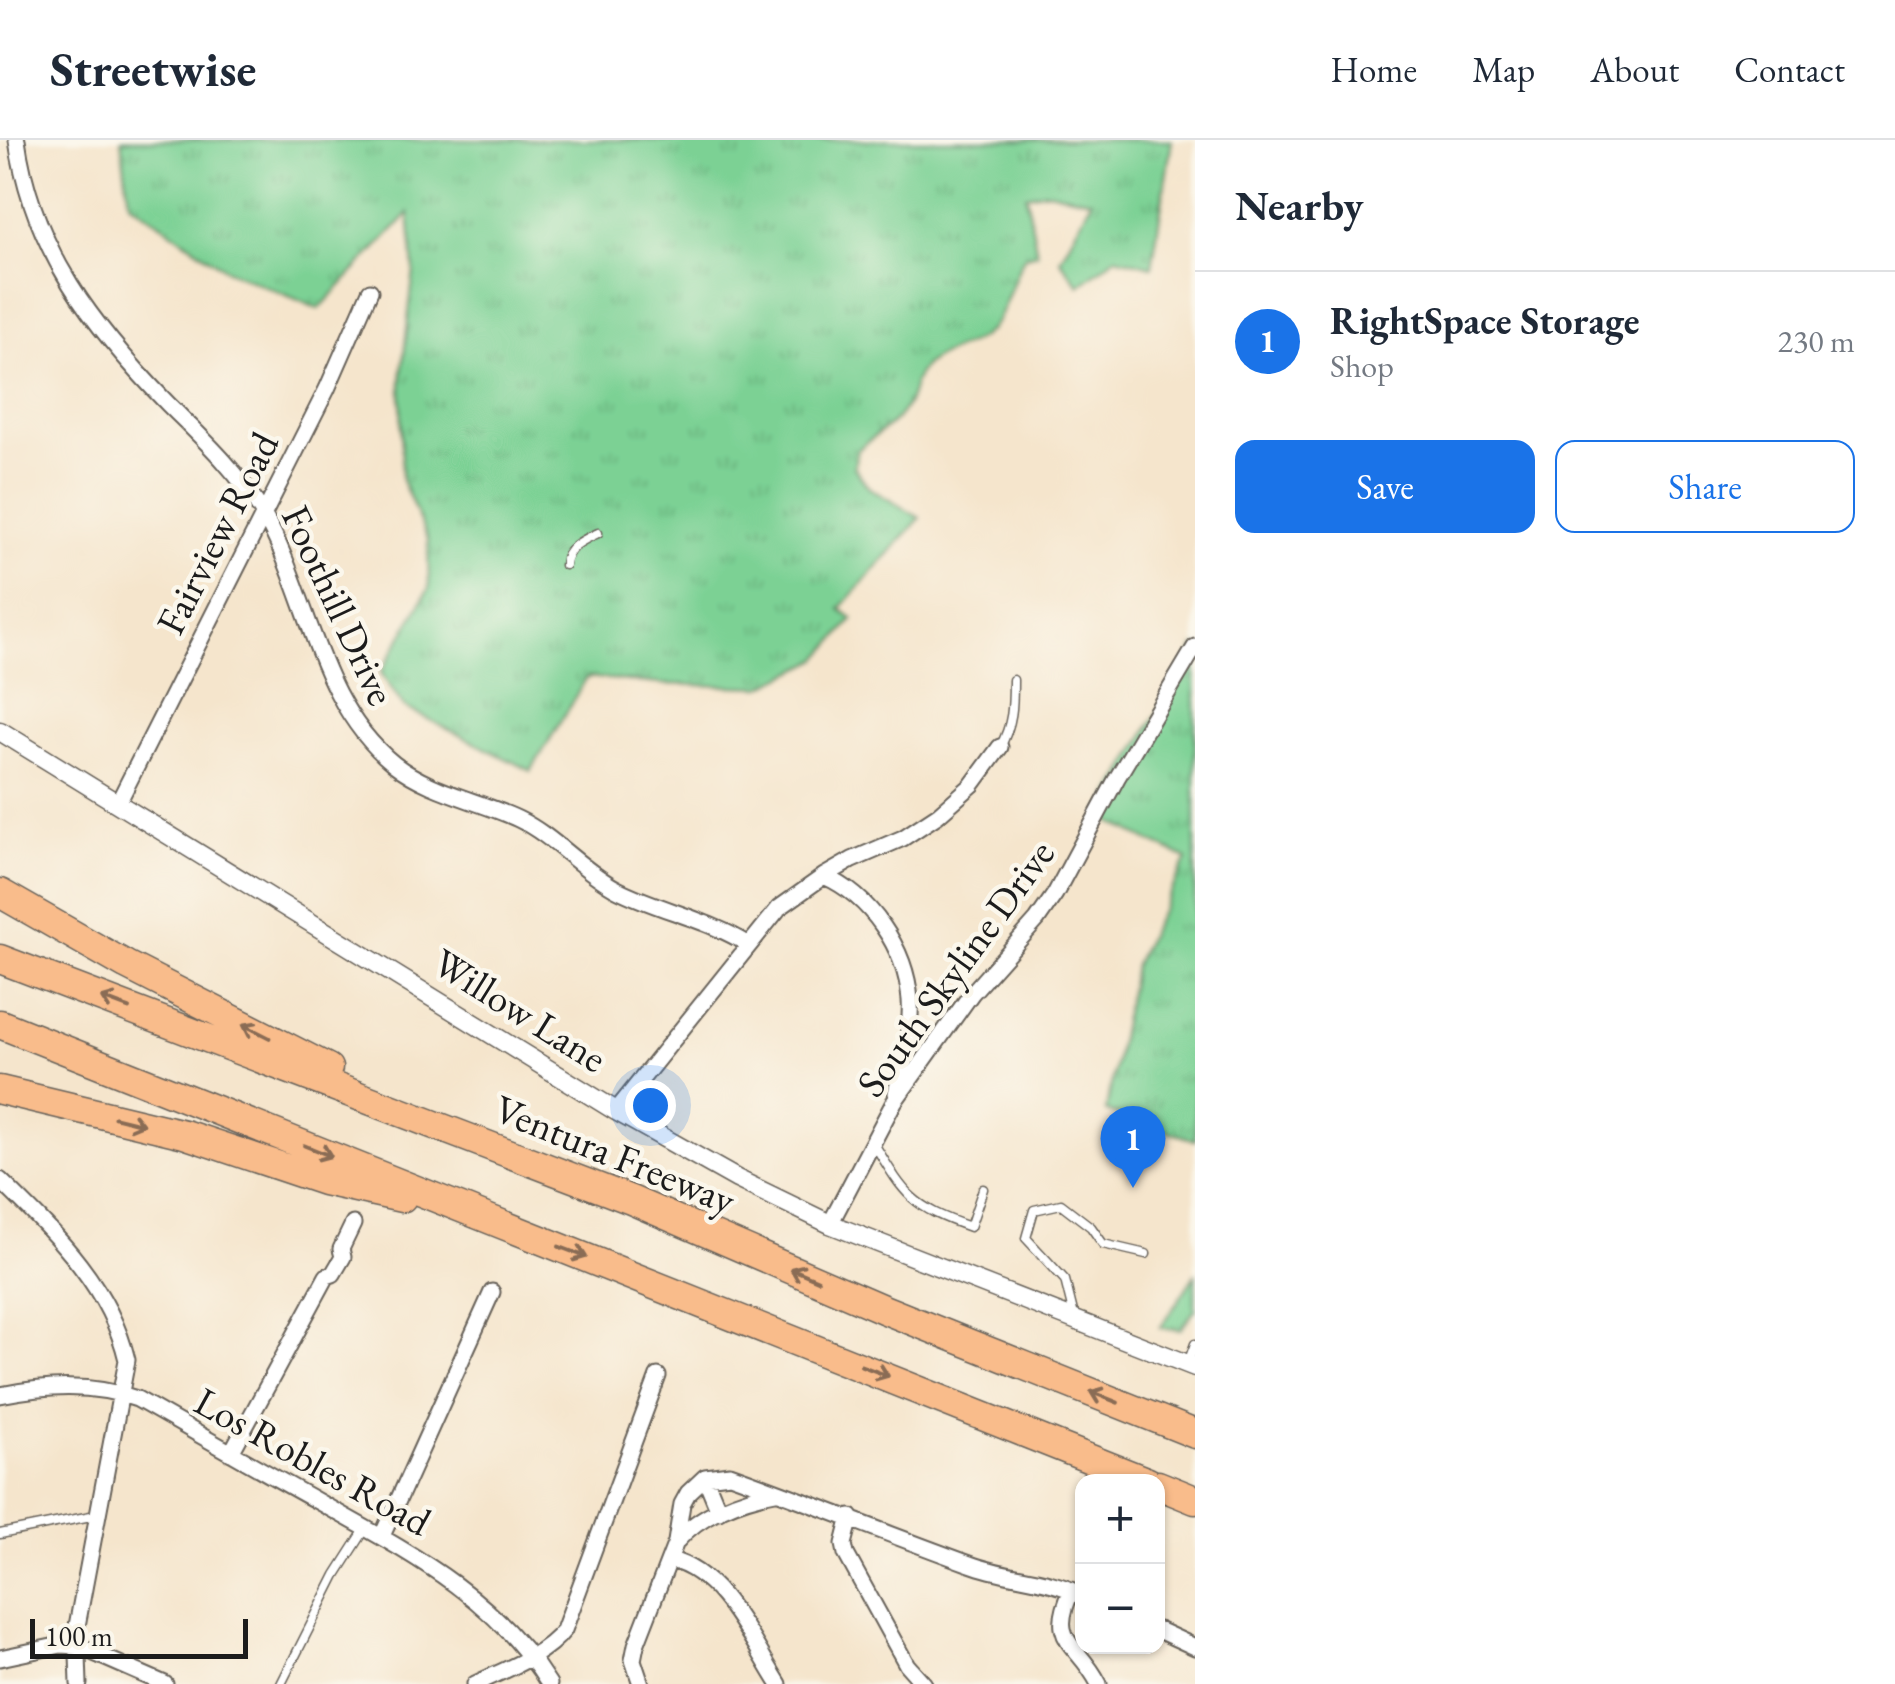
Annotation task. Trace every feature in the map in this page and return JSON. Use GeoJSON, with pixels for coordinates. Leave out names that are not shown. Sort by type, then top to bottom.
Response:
{"type":"FeatureCollection","features":[{"type":"Feature","properties":{"kind":"highway"},"geometry":{"type":"LineString","coordinates":[[0,893],[126,965],[335,1071],[588,1174],[631,1200]]}},
{"type":"Feature","properties":{"kind":"highway","name":"Ventura Freeway"},"geometry":{"type":"LineString","coordinates":[[0,959],[631,1200],[883,1309],[1195,1434]]}},
{"type":"Feature","properties":{"kind":"highway"},"geometry":{"type":"LineString","coordinates":[[0,1024],[1128,1474]]}},
{"type":"Feature","properties":{"kind":"highway"},"geometry":{"type":"LineString","coordinates":[[0,1090],[184,1134],[324,1181],[482,1216]]}},
{"type":"Feature","properties":{"kind":"highway"},"geometry":{"type":"LineString","coordinates":[[1165,1488],[1195,1500]]}},
{"type":"Feature","properties":{"kind":"street","name":"Foothill Drive"},"geometry":{"type":"LineString","coordinates":[[17,140],[30,202],[47,246],[83,307],[134,368],[245,484],[280,545],[319,652],[360,732],[418,780],[520,820],[620,891],[736,936],[749,945]]}},
{"type":"Feature","properties":{"kind":"street","name":"Fairview Road"},"geometry":{"type":"LineString","coordinates":[[118,803],[326,389],[370,291]]}},
{"type":"Feature","properties":{"kind":"street","name":"South Skyline Drive"},"geometry":{"type":"LineString","coordinates":[[830,1224],[894,1102],[972,994],[1038,920],[1071,868],[1117,778],[1195,647]]}},
{"type":"Feature","properties":{"kind":"street","name":"Willow Lane"},"geometry":{"type":"LineString","coordinates":[[0,731],[616,1111],[738,1179],[830,1224],[1191,1366]]}},
{"type":"Feature","properties":{"kind":"street"},"geometry":{"type":"LineString","coordinates":[[616,1111],[780,908],[824,876],[903,838],[938,814],[972,785],[1000,747]]}},
{"type":"Feature","properties":{"kind":"street"},"geometry":{"type":"LineString","coordinates":[[824,876],[845,885],[866,904],[890,938],[906,980],[910,1021],[894,1102]]}},
{"type":"Feature","properties":{"kind":"street"},"geometry":{"type":"LineString","coordinates":[[0,1180],[68,1248],[114,1320],[126,1360],[77,1626],[79,1684]]}},
{"type":"Feature","properties":{"kind":"street"},"geometry":{"type":"LineString","coordinates":[[230,1453],[327,1276],[333,1274],[343,1258],[340,1250],[353,1224]]}},
{"type":"Feature","properties":{"kind":"street"},"geometry":{"type":"LineString","coordinates":[[382,1536],[492,1292]]}},
{"type":"Feature","properties":{"kind":"street"},"geometry":{"type":"LineString","coordinates":[[475,1684],[530,1656],[564,1630],[658,1376]]}},
{"type":"Feature","properties":{"kind":"street","name":"Los Robles Road"},"geometry":{"type":"LineString","coordinates":[[0,1395],[34,1388],[101,1388],[121,1394],[382,1536],[468,1592],[494,1614],[549,1684]]}},
{"type":"Feature","properties":{"kind":"street"},"geometry":{"type":"LineString","coordinates":[[641,1684],[633,1660],[636,1645],[676,1542],[682,1504],[705,1478],[730,1474],[974,1566],[1040,1579],[1075,1591]]}},
{"type":"Feature","properties":{"kind":"street"},"geometry":{"type":"LineString","coordinates":[[705,1478],[719,1512]]}},
{"type":"Feature","properties":{"kind":"street"},"geometry":{"type":"LineString","coordinates":[[676,1542],[697,1523],[719,1512],[750,1497],[779,1491]]}},
{"type":"Feature","properties":{"kind":"street"},"geometry":{"type":"LineString","coordinates":[[851,1518],[844,1544],[846,1554],[907,1665],[924,1684]]}},
{"type":"Feature","properties":{"kind":"street"},"geometry":{"type":"LineString","coordinates":[[670,1560],[698,1571],[718,1589],[779,1684]]}},
{"type":"Feature","properties":{"kind":"street"},"geometry":{"type":"LineString","coordinates":[[1075,1596],[1062,1613],[1062,1630],[1075,1649]]}},
{"type":"Feature","properties":{"kind":"street"},"geometry":{"type":"LineString","coordinates":[[1165,1633],[1195,1647]]}},
{"type":"Feature","properties":{"kind":"street"},"geometry":{"type":"LineString","coordinates":[[0,1658],[61,1645],[78,1646],[165,1684]]}},
{"type":"Feature","properties":{"kind":"street"},"geometry":{"type":"LineString","coordinates":[[1078,1654],[1099,1684]]}},
{"type":"Feature","properties":{"kind":"lane"},"geometry":{"type":"LineString","coordinates":[[565,565],[572,548],[598,533]]}},
{"type":"Feature","properties":{"kind":"lane"},"geometry":{"type":"LineString","coordinates":[[1000,747],[1010,729],[1013,680]]}},
{"type":"Feature","properties":{"kind":"lane"},"geometry":{"type":"LineString","coordinates":[[873,1142],[903,1191],[955,1222],[970,1226],[983,1189]]}},
{"type":"Feature","properties":{"kind":"lane"},"geometry":{"type":"LineString","coordinates":[[1075,1321],[1065,1280],[1026,1238],[1034,1210],[1061,1204],[1104,1244],[1146,1254]]}},
{"type":"Feature","properties":{"kind":"lane"},"geometry":{"type":"LineString","coordinates":[[1191,1366],[1195,1344]]}},
{"type":"Feature","properties":{"kind":"lane"},"geometry":{"type":"LineString","coordinates":[[0,1534],[96,1515]]}},
{"type":"Feature","properties":{"kind":"lane"},"geometry":{"type":"LineString","coordinates":[[281,1684],[336,1575],[366,1528]]}},
{"type":"Feature","properties":{"kind":"green space"},"geometry":{"type":"Polygon","coordinates":[[[121,140],[1172,140],[1152,266],[1116,257],[1079,285],[1060,260],[1092,200],[1048,191],[1026,195],[1037,253],[1025,256],[993,326],[979,338],[927,364],[918,375],[903,411],[857,451],[854,467],[868,487],[920,518],[840,609],[853,619],[819,659],[762,687],[587,677],[531,771],[404,707],[381,673],[429,588],[428,540],[402,480],[401,380],[414,270],[409,213],[319,309],[227,270],[129,202],[121,140]]]}},
{"type":"Feature","properties":{"kind":"green space"},"geometry":{"type":"Polygon","coordinates":[[[1195,647],[1195,1140],[1106,1111],[1134,966],[1187,859],[1098,816],[1195,647]]]}},
{"type":"Feature","properties":{"kind":"green space"},"geometry":{"type":"Polygon","coordinates":[[[1195,1275],[1195,1310],[1180,1330],[1161,1327],[1195,1275]]]}},
{"type":"Feature","properties":{"kind":"place","name":"RightSpace Storage"},"geometry":{"type":"Point","coordinates":[1133,1188]}}]}
